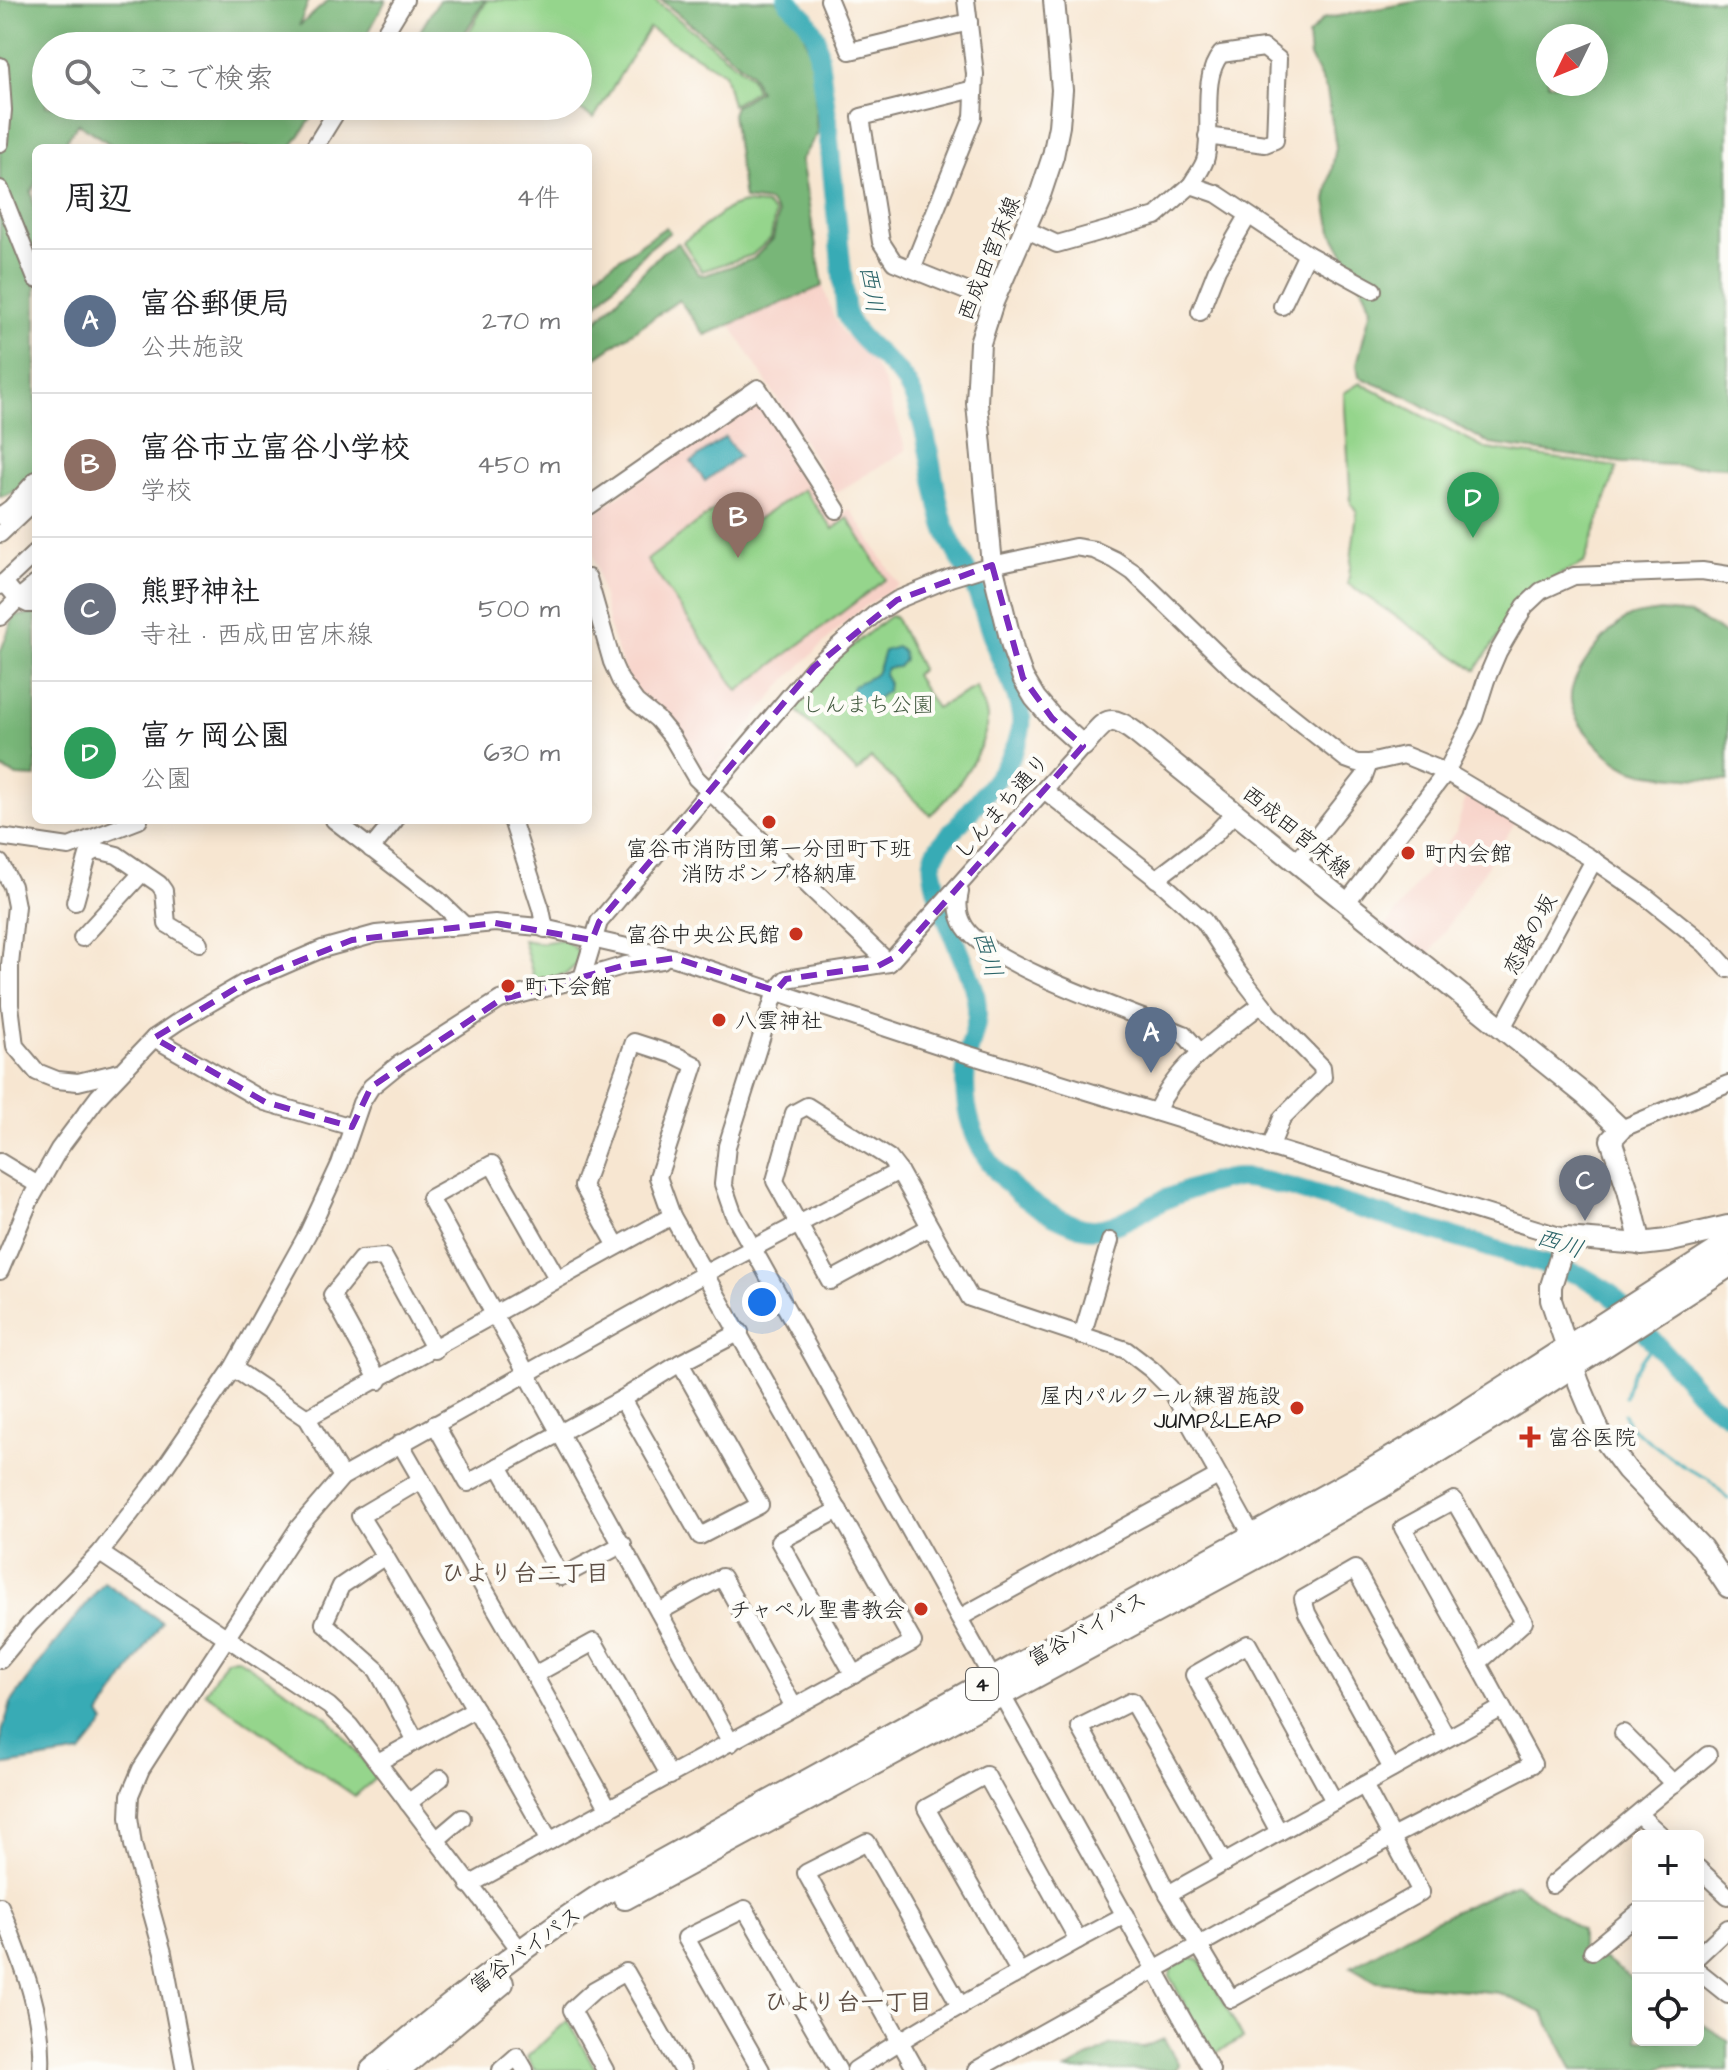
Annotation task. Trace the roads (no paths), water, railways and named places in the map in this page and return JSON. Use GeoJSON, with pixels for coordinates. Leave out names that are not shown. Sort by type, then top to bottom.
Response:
{"type":"FeatureCollection","features":[{"type":"Feature","properties":{"kind":"highway"},"geometry":{"type":"LineString","coordinates":[[1641,1244],[1697,1236],[1728,1227]]}},
{"type":"Feature","properties":{"kind":"highway","name":"富谷バイパス"},"geometry":{"type":"LineString","coordinates":[[372,2070],[520,1950],[593,1901],[651,1866],[1381,1487],[1642,1309],[1728,1244]]}},
{"type":"Feature","properties":{"kind":"highway","name":"富谷バイパス"},"geometry":{"type":"LineString","coordinates":[[1642,1309],[1728,1266]]}},
{"type":"Feature","properties":{"kind":"highway","name":"富谷バイパス"},"geometry":{"type":"LineString","coordinates":[[399,2070],[518,1970],[600,1912],[1570,1357]]}},
{"type":"Feature","properties":{"kind":"main road","name":"西成田宮床線"},"geometry":{"type":"LineString","coordinates":[[1054,0],[1062,90],[1059,126],[1053,156],[993,302],[980,343],[977,391],[986,567],[1023,678],[1052,718],[1083,746],[1105,723],[1119,721],[1585,1095],[1621,1129]]}},
{"type":"Feature","properties":{"kind":"main road"},"geometry":{"type":"LineString","coordinates":[[1621,1129],[1611,1140],[1628,1190],[1641,1244],[1564,1244],[1551,1286],[1554,1315],[1593,1418],[1613,1454],[1685,1529],[1728,1587]]}},
{"type":"Feature","properties":{"kind":"street"},"geometry":{"type":"LineString","coordinates":[[386,32],[405,0]]}},
{"type":"Feature","properties":{"kind":"street"},"geometry":{"type":"LineString","coordinates":[[829,0],[850,51],[969,22]]}},
{"type":"Feature","properties":{"kind":"street"},"geometry":{"type":"LineString","coordinates":[[912,269],[973,117],[975,74],[966,0]]}},
{"type":"Feature","properties":{"kind":"street"},"geometry":{"type":"LineString","coordinates":[[1025,229],[1057,244],[1156,216],[1191,185],[1206,159],[1207,136],[1211,64],[1221,54],[1264,48],[1278,59],[1275,140],[1265,144],[1207,136]]}},
{"type":"Feature","properties":{"kind":"street"},"geometry":{"type":"LineString","coordinates":[[0,66],[3,110],[0,143]]}},
{"type":"Feature","properties":{"kind":"street"},"geometry":{"type":"LineString","coordinates":[[974,89],[861,117],[881,242],[894,262],[993,302]]}},
{"type":"Feature","properties":{"kind":"street"},"geometry":{"type":"LineString","coordinates":[[316,144],[331,120]]}},
{"type":"Feature","properties":{"kind":"street"},"geometry":{"type":"LineString","coordinates":[[1191,185],[1217,194],[1307,254],[1373,290]]}},
{"type":"Feature","properties":{"kind":"street"},"geometry":{"type":"LineString","coordinates":[[0,189],[32,269]]}},
{"type":"Feature","properties":{"kind":"street"},"geometry":{"type":"LineString","coordinates":[[1200,312],[1217,269],[1248,216]]}},
{"type":"Feature","properties":{"kind":"street"},"geometry":{"type":"LineString","coordinates":[[1282,306],[1307,254]]}},
{"type":"Feature","properties":{"kind":"street"},"geometry":{"type":"LineString","coordinates":[[592,503],[758,388],[837,510]]}},
{"type":"Feature","properties":{"kind":"street"},"geometry":{"type":"LineString","coordinates":[[0,516],[32,485]]}},
{"type":"Feature","properties":{"kind":"street"},"geometry":{"type":"LineString","coordinates":[[0,534],[32,504]]}},
{"type":"Feature","properties":{"kind":"street"},"geometry":{"type":"LineString","coordinates":[[582,978],[599,922],[814,667],[845,638],[897,600],[950,578],[1075,547],[1094,550],[1133,572],[1248,682],[1346,759],[1369,763],[1404,755],[1446,772],[1594,860],[1705,944],[1728,969]]}},
{"type":"Feature","properties":{"kind":"street"},"geometry":{"type":"LineString","coordinates":[[32,556],[2,584],[18,599],[32,604]]}},
{"type":"Feature","properties":{"kind":"street"},"geometry":{"type":"LineString","coordinates":[[1347,902],[1446,772],[1474,718],[1498,652],[1525,606],[1541,591],[1574,576],[1702,571],[1728,575]]}},
{"type":"Feature","properties":{"kind":"street"},"geometry":{"type":"LineString","coordinates":[[0,617],[32,587]]}},
{"type":"Feature","properties":{"kind":"street"},"geometry":{"type":"LineString","coordinates":[[592,592],[620,680],[636,702],[657,719],[672,737],[696,778],[889,963]]}},
{"type":"Feature","properties":{"kind":"street","name":"しんまち通り"},"geometry":{"type":"LineString","coordinates":[[889,963],[1083,746]]}},
{"type":"Feature","properties":{"kind":"street"},"geometry":{"type":"LineString","coordinates":[[1297,862],[1364,777],[1369,763]]}},
{"type":"Feature","properties":{"kind":"street"},"geometry":{"type":"LineString","coordinates":[[1044,790],[1204,921],[1262,1004],[1322,1067],[1323,1077],[1282,1118],[1270,1148]]}},
{"type":"Feature","properties":{"kind":"street"},"geometry":{"type":"LineString","coordinates":[[1156,879],[1214,835],[1235,812]]}},
{"type":"Feature","properties":{"kind":"street"},"geometry":{"type":"LineString","coordinates":[[75,902],[93,846],[132,824]]}},
{"type":"Feature","properties":{"kind":"street"},"geometry":{"type":"LineString","coordinates":[[339,824],[438,900],[464,925]]}},
{"type":"Feature","properties":{"kind":"street"},"geometry":{"type":"LineString","coordinates":[[371,849],[392,824]]}},
{"type":"Feature","properties":{"kind":"street"},"geometry":{"type":"LineString","coordinates":[[513,824],[545,929]]}},
{"type":"Feature","properties":{"kind":"street"},"geometry":{"type":"LineString","coordinates":[[0,837],[69,847],[93,846],[117,855],[159,884],[164,891],[167,924],[199,943]]}},
{"type":"Feature","properties":{"kind":"street","name":"恋路の坂"},"geometry":{"type":"LineString","coordinates":[[1502,1028],[1594,860]]}},
{"type":"Feature","properties":{"kind":"street"},"geometry":{"type":"LineString","coordinates":[[0,863],[12,886],[16,906],[10,992],[15,1046],[37,1072],[57,1080],[78,1082],[119,1072]]}},
{"type":"Feature","properties":{"kind":"street"},"geometry":{"type":"LineString","coordinates":[[82,938],[142,873]]}},
{"type":"Feature","properties":{"kind":"street"},"geometry":{"type":"LineString","coordinates":[[954,892],[960,892],[957,905],[965,928],[981,942],[1024,969],[1184,1034],[1200,1052]]}},
{"type":"Feature","properties":{"kind":"street"},"geometry":{"type":"LineString","coordinates":[[0,1271],[38,1185],[76,1124],[119,1072],[154,1038],[246,982],[322,949],[376,934],[495,923],[545,929],[675,958],[950,1049],[1270,1148],[1564,1244]]}},
{"type":"Feature","properties":{"kind":"street"},"geometry":{"type":"LineString","coordinates":[[0,1660],[30,1624],[100,1553],[154,1483],[233,1368],[308,1233],[340,1164],[361,1103],[371,1087],[398,1065],[500,1000],[626,965],[675,958]]}},
{"type":"Feature","properties":{"kind":"street"},"geometry":{"type":"LineString","coordinates":[[889,963],[786,979],[776,991],[727,1146],[723,1184],[733,1213],[1211,2070]]}},
{"type":"Feature","properties":{"kind":"street"},"geometry":{"type":"LineString","coordinates":[[1156,1112],[1161,1101],[1200,1052],[1262,1004]]}},
{"type":"Feature","properties":{"kind":"street"},"geometry":{"type":"LineString","coordinates":[[154,1038],[265,1102],[352,1127]]}},
{"type":"Feature","properties":{"kind":"street"},"geometry":{"type":"LineString","coordinates":[[469,1885],[913,1642],[672,1216],[658,1177],[695,1065],[634,1042],[583,1186],[617,1246]]}},
{"type":"Feature","properties":{"kind":"street"},"geometry":{"type":"LineString","coordinates":[[1621,1129],[1728,1084]]}},
{"type":"Feature","properties":{"kind":"street"},"geometry":{"type":"LineString","coordinates":[[930,1227],[830,1281],[775,1181],[794,1113],[807,1106],[889,1158],[899,1171],[970,1298],[1126,1350],[1161,1379],[1190,1421],[1253,1537]]}},
{"type":"Feature","properties":{"kind":"street"},"geometry":{"type":"LineString","coordinates":[[0,1162],[38,1185]]}},
{"type":"Feature","properties":{"kind":"street"},"geometry":{"type":"LineString","coordinates":[[557,1278],[492,1164],[430,1198],[731,1743]]}},
{"type":"Feature","properties":{"kind":"street"},"geometry":{"type":"LineString","coordinates":[[185,2070],[163,1953],[133,1845],[130,1795],[148,1758],[299,1527],[342,1477],[706,1273],[899,1171]]}},
{"type":"Feature","properties":{"kind":"street"},"geometry":{"type":"LineString","coordinates":[[307,1418],[379,1381],[557,1278],[672,1216]]}},
{"type":"Feature","properties":{"kind":"street"},"geometry":{"type":"LineString","coordinates":[[1082,1336],[1110,1241]]}},
{"type":"Feature","properties":{"kind":"street"},"geometry":{"type":"LineString","coordinates":[[379,1381],[332,1295],[361,1259],[384,1257],[435,1350]]}},
{"type":"Feature","properties":{"kind":"street"},"geometry":{"type":"LineString","coordinates":[[435,1424],[468,1483],[740,1332]]}},
{"type":"Feature","properties":{"kind":"street"},"geometry":{"type":"LineString","coordinates":[[622,1399],[700,1536],[760,1505],[680,1363]]}},
{"type":"Feature","properties":{"kind":"street"},"geometry":{"type":"LineString","coordinates":[[233,1368],[307,1418],[342,1477]]}},
{"type":"Feature","properties":{"kind":"street"},"geometry":{"type":"LineString","coordinates":[[400,1443],[609,1809]]}},
{"type":"Feature","properties":{"kind":"street"},"geometry":{"type":"LineString","coordinates":[[499,1466],[561,1577],[623,1544]]}},
{"type":"Feature","properties":{"kind":"street"},"geometry":{"type":"LineString","coordinates":[[959,1618],[1218,1476]]}},
{"type":"Feature","properties":{"kind":"street"},"geometry":{"type":"LineString","coordinates":[[421,1480],[360,1516],[550,1841]]}},
{"type":"Feature","properties":{"kind":"street"},"geometry":{"type":"LineString","coordinates":[[976,2070],[1392,1837],[1533,1764],[1403,1528],[1454,1500],[1524,1622],[1478,1663]]}},
{"type":"Feature","properties":{"kind":"street"},"geometry":{"type":"LineString","coordinates":[[839,1510],[779,1541],[854,1675]]}},
{"type":"Feature","properties":{"kind":"street"},"geometry":{"type":"LineString","coordinates":[[100,1553],[329,1706],[350,1726],[520,1950]]}},
{"type":"Feature","properties":{"kind":"street"},"geometry":{"type":"LineString","coordinates":[[385,1556],[341,1586],[324,1623],[377,1670],[416,1741]]}},
{"type":"Feature","properties":{"kind":"street"},"geometry":{"type":"LineString","coordinates":[[1392,1769],[1307,1613],[1303,1599],[1329,1583],[1355,1569],[1447,1738]]}},
{"type":"Feature","properties":{"kind":"street"},"geometry":{"type":"LineString","coordinates":[[659,1612],[722,1577],[794,1707]]}},
{"type":"Feature","properties":{"kind":"street"},"geometry":{"type":"LineString","coordinates":[[534,1675],[594,1642],[670,1776]]}},
{"type":"Feature","properties":{"kind":"street"},"geometry":{"type":"LineString","coordinates":[[1279,1832],[1194,1675],[1248,1644],[1334,1801]]}},
{"type":"Feature","properties":{"kind":"street"},"geometry":{"type":"LineString","coordinates":[[1224,1863],[1132,1701],[1080,1727],[1168,1894],[1231,1999],[1421,1892],[1364,1785]]}},
{"type":"Feature","properties":{"kind":"street"},"geometry":{"type":"LineString","coordinates":[[1168,1894],[1502,1708]]}},
{"type":"Feature","properties":{"kind":"street"},"geometry":{"type":"LineString","coordinates":[[378,1762],[475,1709]]}},
{"type":"Feature","properties":{"kind":"street"},"geometry":{"type":"LineString","coordinates":[[1623,1733],[1674,1784]]}},
{"type":"Feature","properties":{"kind":"street"},"geometry":{"type":"LineString","coordinates":[[1552,1885],[1708,1755]]}},
{"type":"Feature","properties":{"kind":"street"},"geometry":{"type":"LineString","coordinates":[[1020,1973],[926,1808],[986,1775],[1078,1940]]}},
{"type":"Feature","properties":{"kind":"street"},"geometry":{"type":"LineString","coordinates":[[408,1803],[441,1778]]}},
{"type":"Feature","properties":{"kind":"street"},"geometry":{"type":"LineString","coordinates":[[1638,1814],[1655,1830]]}},
{"type":"Feature","properties":{"kind":"street"},"geometry":{"type":"LineString","coordinates":[[436,1840],[462,1818]]}},
{"type":"Feature","properties":{"kind":"street"},"geometry":{"type":"LineString","coordinates":[[916,2070],[806,1873],[867,1842],[961,2007]]}},
{"type":"Feature","properties":{"kind":"street"},"geometry":{"type":"LineString","coordinates":[[1704,1874],[1728,1896]]}},
{"type":"Feature","properties":{"kind":"street"},"geometry":{"type":"LineString","coordinates":[[0,1906],[35,2001],[40,2027],[41,2070]]}},
{"type":"Feature","properties":{"kind":"street"},"geometry":{"type":"LineString","coordinates":[[761,2070],[686,1938],[745,1909],[838,2070]]}},
{"type":"Feature","properties":{"kind":"street"},"geometry":{"type":"LineString","coordinates":[[855,2070],[899,2041],[1125,1915]]}},
{"type":"Feature","properties":{"kind":"street"},"geometry":{"type":"LineString","coordinates":[[1592,1951],[1632,1918]]}},
{"type":"Feature","properties":{"kind":"street"},"geometry":{"type":"LineString","coordinates":[[1704,1950],[1728,1928]]}},
{"type":"Feature","properties":{"kind":"street"},"geometry":{"type":"LineString","coordinates":[[605,2070],[572,2010],[594,1990],[626,1972],[682,2070]]}},
{"type":"Feature","properties":{"kind":"street"},"geometry":{"type":"LineString","coordinates":[[1702,1974],[1728,1995]]}},
{"type":"Feature","properties":{"kind":"street"},"geometry":{"type":"LineString","coordinates":[[501,2070],[517,2056],[525,2070]]}},
{"type":"Feature","properties":{"kind":"water"},"geometry":{"type":"Polygon","coordinates":[[[725,437],[739,456],[705,481],[691,462],[725,437]]]}},
{"type":"Feature","properties":{"kind":"water"},"geometry":{"type":"Polygon","coordinates":[[[897,647],[903,652],[904,660],[898,667],[887,668],[884,674],[888,681],[887,691],[873,701],[862,700],[851,693],[853,686],[874,675],[884,651],[897,647]]]}},
{"type":"Feature","properties":{"kind":"water"},"geometry":{"type":"Polygon","coordinates":[[[104,1582],[162,1622],[100,1715],[105,1723],[81,1753],[0,1766],[2,1732],[11,1703],[104,1582]]]}},
{"type":"Feature","properties":{"kind":"waterway","name":"西川"},"geometry":{"type":"LineString","coordinates":[[787,0],[806,19],[816,37],[846,314],[859,335],[896,370],[911,391],[922,422],[945,527],[976,590],[1021,716],[1021,731],[1008,761],[987,791],[942,843],[933,860],[941,903],[976,998],[977,1019],[966,1067],[966,1095],[970,1121],[979,1145],[1009,1185],[1029,1201],[1052,1215],[1088,1229],[1111,1226],[1201,1186],[1220,1180],[1245,1178],[1289,1187],[1580,1275],[1610,1293],[1699,1392],[1728,1414]]}},
{"type":"Feature","properties":{"kind":"waterway"},"geometry":{"type":"LineString","coordinates":[[1625,1397],[1632,1373],[1654,1342]]}},
{"type":"Feature","properties":{"kind":"waterway"},"geometry":{"type":"LineString","coordinates":[[1624,1414],[1629,1426],[1684,1467],[1709,1479],[1728,1499]]}},
{"type":"Feature","properties":{"kind":"place","name":"富ヶ岡公園"},"geometry":{"type":"Point","coordinates":[1473,538]}},
{"type":"Feature","properties":{"kind":"place","name":"富谷市立富谷小学校"},"geometry":{"type":"Point","coordinates":[738,558]}},
{"type":"Feature","properties":{"kind":"place","name":"富谷市消防団第一分団町下班 消防ポンプ格納庫"},"geometry":{"type":"Point","coordinates":[769,822]}},
{"type":"Feature","properties":{"kind":"place","name":"町内会館"},"geometry":{"type":"Point","coordinates":[1408,853]}},
{"type":"Feature","properties":{"kind":"place","name":"富谷中央公民館"},"geometry":{"type":"Point","coordinates":[796,934]}},
{"type":"Feature","properties":{"kind":"place","name":"町下会館"},"geometry":{"type":"Point","coordinates":[508,986]}},
{"type":"Feature","properties":{"kind":"place","name":"八雲神社"},"geometry":{"type":"Point","coordinates":[719,1020]}},
{"type":"Feature","properties":{"kind":"place","name":"富谷郵便局"},"geometry":{"type":"Point","coordinates":[1151,1073]}},
{"type":"Feature","properties":{"kind":"place","name":"熊野神社"},"geometry":{"type":"Point","coordinates":[1585,1221]}},
{"type":"Feature","properties":{"kind":"place","name":"屋内パルクール練習施設 JUMP&LEAP"},"geometry":{"type":"Point","coordinates":[1297,1408]}},
{"type":"Feature","properties":{"kind":"place","name":"富谷医院"},"geometry":{"type":"Point","coordinates":[1530,1437]}},
{"type":"Feature","properties":{"kind":"place","name":"チャペル聖書教会"},"geometry":{"type":"Point","coordinates":[921,1609]}},
{"type":"Feature","properties":{"kind":"district","name":"ひより台二丁目"},"geometry":{"type":"Point","coordinates":[525,1573]}},
{"type":"Feature","properties":{"kind":"district","name":"ひより台一丁目"},"geometry":{"type":"Point","coordinates":[848,2002]}},
{"type":"Feature","properties":{"kind":"park label","name":"しんまち公園"},"geometry":{"type":"Point","coordinates":[868,704]}}]}
